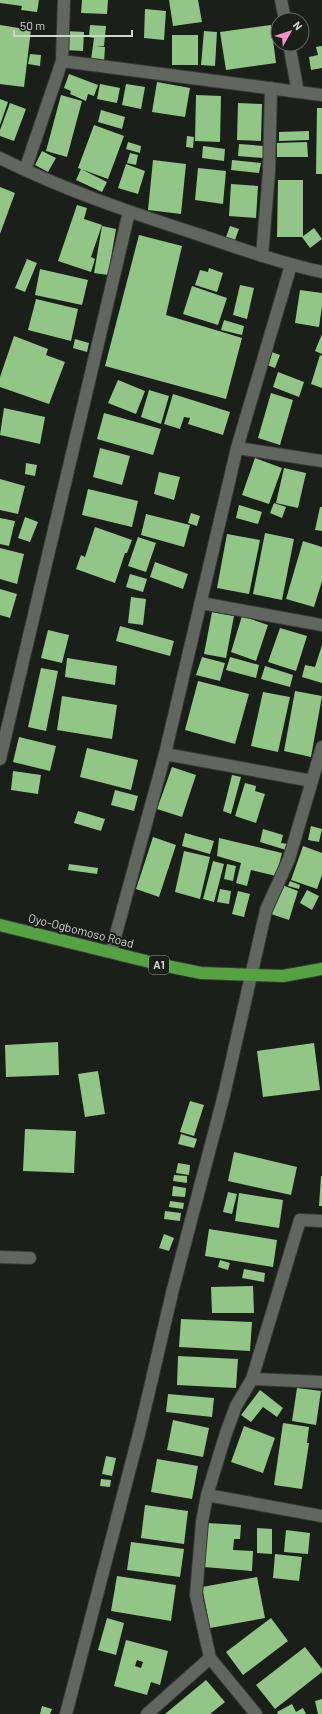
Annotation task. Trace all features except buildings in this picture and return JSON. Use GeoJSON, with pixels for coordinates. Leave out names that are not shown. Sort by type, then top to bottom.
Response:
{"type":"FeatureCollection","features":[{"type":"Feature","properties":{"kind":"highway","name":"Oyo-Ogbomoso Road"},"geometry":{"type":"LineString","coordinates":[[0,925],[162,965],[201,973],[283,976],[322,969]]}},
{"type":"Feature","properties":{"kind":"street"},"geometry":{"type":"LineString","coordinates":[[25,170],[62,61],[64,0]]}},
{"type":"Feature","properties":{"kind":"street"},"geometry":{"type":"LineString","coordinates":[[281,0],[283,12]]}},
{"type":"Feature","properties":{"kind":"street"},"geometry":{"type":"LineString","coordinates":[[290,52],[298,92]]}},
{"type":"Feature","properties":{"kind":"street"},"geometry":{"type":"LineString","coordinates":[[62,61],[322,95]]}},
{"type":"Feature","properties":{"kind":"street"},"geometry":{"type":"LineString","coordinates":[[262,256],[269,172],[272,88]]}},
{"type":"Feature","properties":{"kind":"street"},"geometry":{"type":"LineString","coordinates":[[0,158],[25,170],[129,212],[262,256],[291,265],[322,272]]}},
{"type":"Feature","properties":{"kind":"street"},"geometry":{"type":"LineString","coordinates":[[0,759],[129,212]]}},
{"type":"Feature","properties":{"kind":"street"},"geometry":{"type":"LineString","coordinates":[[111,952],[165,754],[237,448],[291,265]]}},
{"type":"Feature","properties":{"kind":"street"},"geometry":{"type":"LineString","coordinates":[[237,448],[322,461]]}},
{"type":"Feature","properties":{"kind":"street"},"geometry":{"type":"LineString","coordinates":[[201,603],[322,625]]}},
{"type":"Feature","properties":{"kind":"street"},"geometry":{"type":"LineString","coordinates":[[66,1714],[140,1430],[173,1289],[224,1099],[266,910],[289,859],[322,747]]}},
{"type":"Feature","properties":{"kind":"street"},"geometry":{"type":"LineString","coordinates":[[165,754],[312,780]]}},
{"type":"Feature","properties":{"kind":"street"},"geometry":{"type":"LineString","coordinates":[[256,1714],[210,1658],[196,1595],[202,1522],[207,1495],[226,1432],[236,1406],[252,1379],[300,1220],[322,1221]]}},
{"type":"Feature","properties":{"kind":"street"},"geometry":{"type":"LineString","coordinates":[[0,1257],[30,1258]]}},
{"type":"Feature","properties":{"kind":"street"},"geometry":{"type":"LineString","coordinates":[[252,1379],[322,1382]]}},
{"type":"Feature","properties":{"kind":"street"},"geometry":{"type":"LineString","coordinates":[[207,1495],[322,1516]]}},
{"type":"Feature","properties":{"kind":"street"},"geometry":{"type":"LineString","coordinates":[[147,1714],[210,1658]]}}]}
